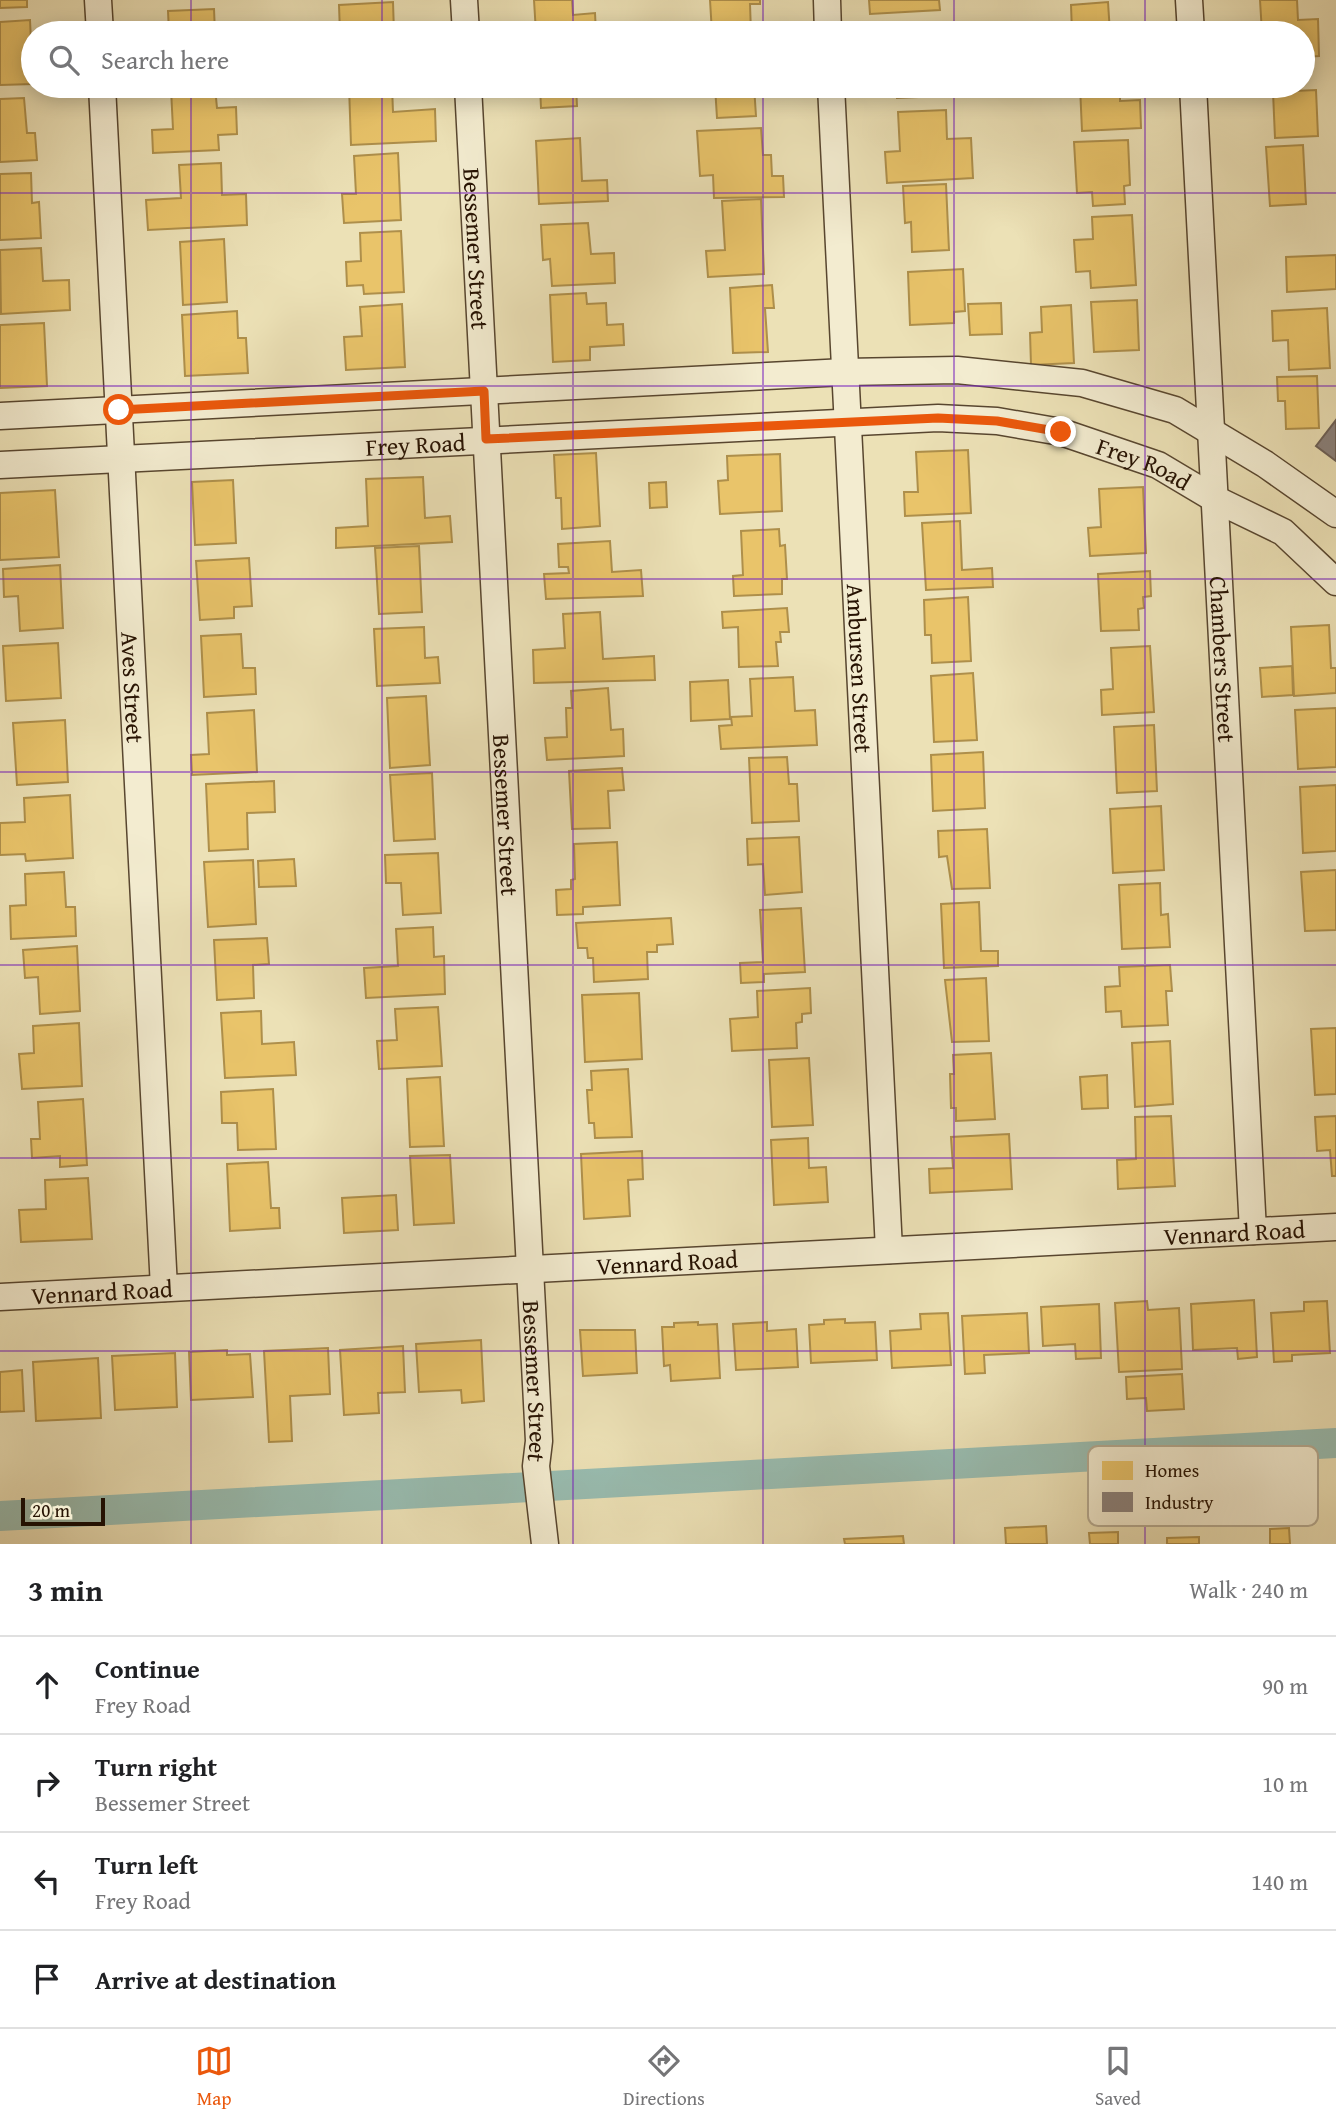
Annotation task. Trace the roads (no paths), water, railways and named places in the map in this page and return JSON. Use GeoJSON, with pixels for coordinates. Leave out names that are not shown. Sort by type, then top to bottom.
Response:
{"type":"FeatureCollection","features":[{"type":"Feature","properties":{"kind":"street"},"geometry":{"type":"LineString","coordinates":[[98,0],[99,21]]}},
{"type":"Feature","properties":{"kind":"street"},"geometry":{"type":"LineString","coordinates":[[464,0],[465,21]]}},
{"type":"Feature","properties":{"kind":"street"},"geometry":{"type":"LineString","coordinates":[[827,0],[828,21]]}},
{"type":"Feature","properties":{"kind":"street"},"geometry":{"type":"LineString","coordinates":[[1189,0],[1190,21]]}},
{"type":"Feature","properties":{"kind":"street","name":"Aves Street"},"geometry":{"type":"LineString","coordinates":[[103,98],[164,1288]]}},
{"type":"Feature","properties":{"kind":"street","name":"Bessemer Street"},"geometry":{"type":"LineString","coordinates":[[469,98],[539,1441],[536,1466],[543,1537]]}},
{"type":"Feature","properties":{"kind":"street","name":"Ambursen Street"},"geometry":{"type":"LineString","coordinates":[[832,98],[889,1250]]}},
{"type":"Feature","properties":{"kind":"street","name":"Chambers Street"},"geometry":{"type":"LineString","coordinates":[[1195,98],[1253,1231]]}},
{"type":"Feature","properties":{"kind":"street","name":"Frey Road"},"geometry":{"type":"LineString","coordinates":[[0,416],[845,372],[957,370],[1082,383],[1175,410],[1265,464],[1336,514]]}},
{"type":"Feature","properties":{"kind":"street","name":"Frey Road"},"geometry":{"type":"LineString","coordinates":[[0,466],[486,439],[938,418],[997,421],[1061,432],[1158,465],[1215,499],[1283,532],[1336,582]]}},
{"type":"Feature","properties":{"kind":"street","name":"Vennard Road"},"geometry":{"type":"LineString","coordinates":[[0,1297],[1336,1227]]}},
{"type":"Feature","properties":{"kind":"waterway"},"geometry":{"type":"LineString","coordinates":[[1281,1446],[1336,1443]]}},
{"type":"Feature","properties":{"kind":"waterway"},"geometry":{"type":"LineString","coordinates":[[0,1516],[1088,1457]]}}]}
